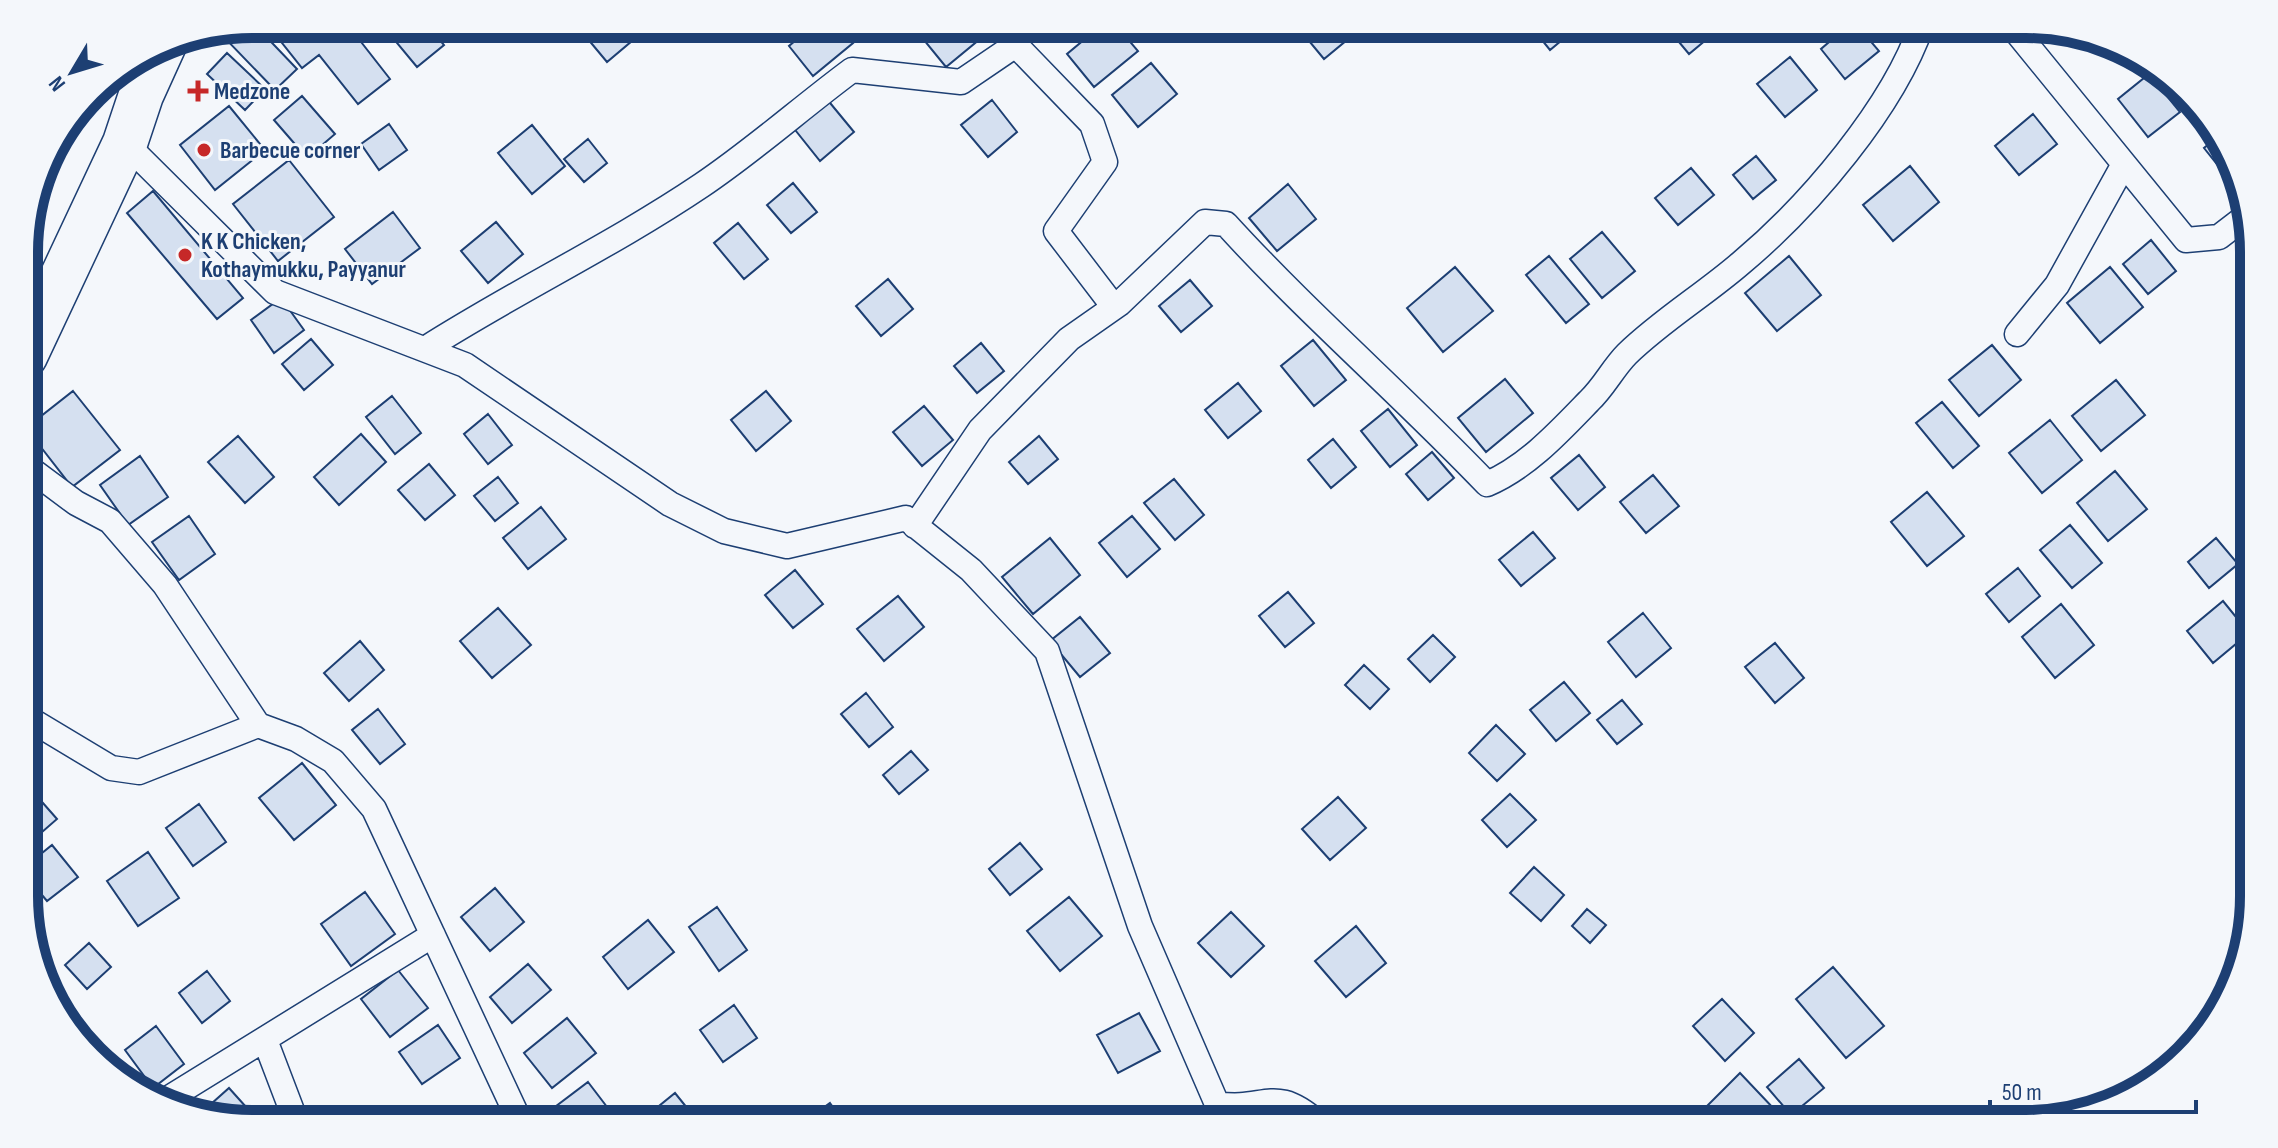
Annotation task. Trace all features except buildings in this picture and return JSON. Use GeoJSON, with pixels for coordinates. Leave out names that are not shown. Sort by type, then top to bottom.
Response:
{"type":"FeatureCollection","features":[{"type":"Feature","properties":{"kind":"highway"},"geometry":{"type":"LineString","coordinates":[[38,328],[125,143],[156,61]]}},
{"type":"Feature","properties":{"kind":"street"},"geometry":{"type":"LineString","coordinates":[[425,349],[483,312],[603,248],[705,183],[852,70],[961,82],[1010,38]]}},
{"type":"Feature","properties":{"kind":"street"},"geometry":{"type":"LineString","coordinates":[[1018,38],[1092,124],[1105,162],[1056,231],[1114,307]]}},
{"type":"Feature","properties":{"kind":"street"},"geometry":{"type":"LineString","coordinates":[[915,526],[980,430],[1069,339],[1114,307],[1205,222],[1226,224],[1288,291],[1411,405],[1487,484],[1515,472],[1590,401],[1627,355],[1742,263],[1827,176],[1872,118],[1917,38]]}},
{"type":"Feature","properties":{"kind":"street"},"geometry":{"type":"LineString","coordinates":[[2021,38],[2186,240],[2219,237],[2238,223]]}},
{"type":"Feature","properties":{"kind":"street"},"geometry":{"type":"LineString","coordinates":[[125,143],[275,292],[465,365],[670,504],[724,531],[787,546],[906,518],[971,570],[1047,651],[1140,926],[1217,1104],[1241,1108],[1267,1099],[1297,1105],[1303,1110]]}},
{"type":"Feature","properties":{"kind":"street"},"geometry":{"type":"LineString","coordinates":[[2017,334],[2057,285],[2124,164]]}},
{"type":"Feature","properties":{"kind":"street"},"geometry":{"type":"LineString","coordinates":[[38,475],[76,503],[110,521],[165,585],[258,725],[296,739],[333,761],[354,782],[374,809],[514,1110]]}},
{"type":"Feature","properties":{"kind":"street"},"geometry":{"type":"LineString","coordinates":[[38,724],[111,768],[139,772],[258,725]]}},
{"type":"Feature","properties":{"kind":"street"},"geometry":{"type":"LineString","coordinates":[[174,1095],[433,935]]}},
{"type":"Feature","properties":{"kind":"street"},"geometry":{"type":"LineString","coordinates":[[265,1040],[292,1110]]}},
{"type":"Feature","properties":{"kind":"place","name":"Medzone"},"geometry":{"type":"Point","coordinates":[198,91]}},
{"type":"Feature","properties":{"kind":"place","name":"Barbecue corner"},"geometry":{"type":"Point","coordinates":[204,150]}},
{"type":"Feature","properties":{"kind":"place","name":"K K Chicken, Kothaymukku, Payyanur"},"geometry":{"type":"Point","coordinates":[185,255]}}]}
